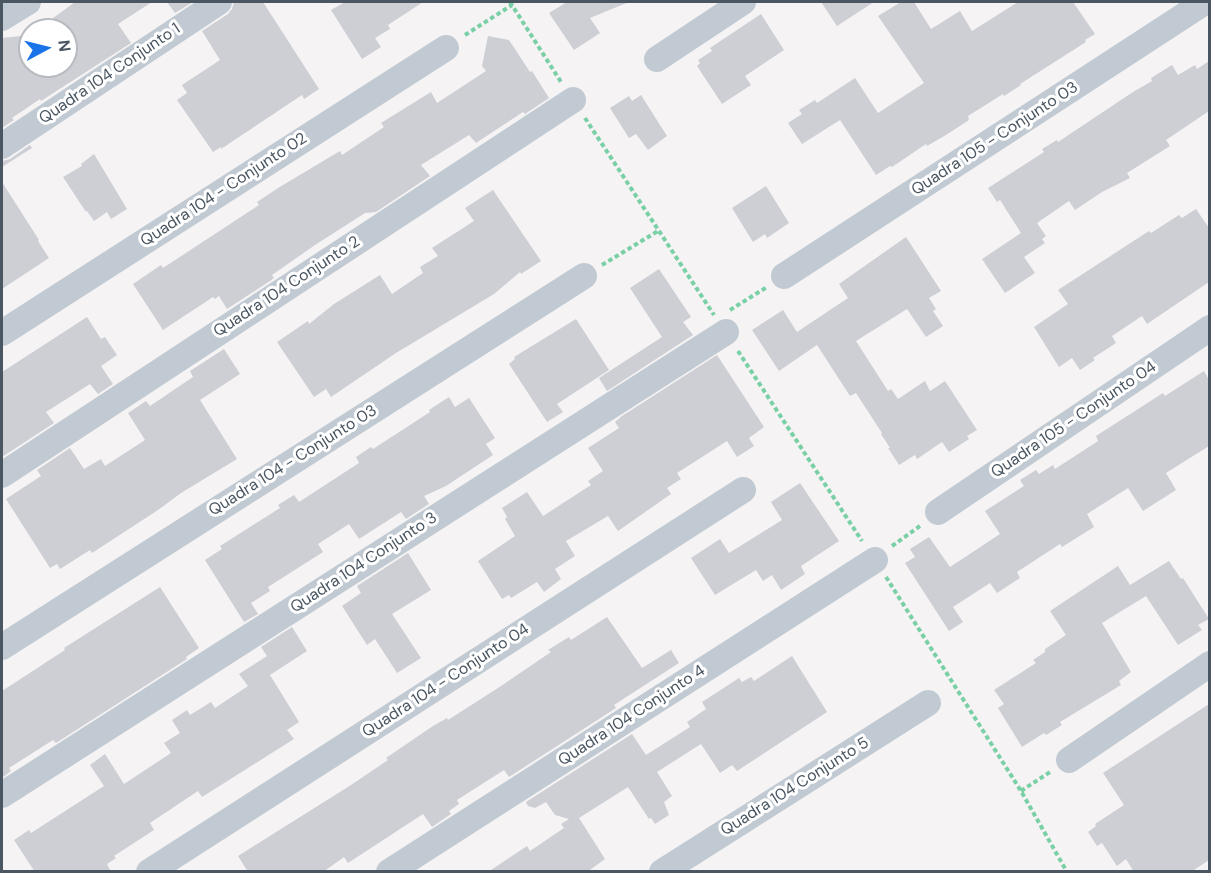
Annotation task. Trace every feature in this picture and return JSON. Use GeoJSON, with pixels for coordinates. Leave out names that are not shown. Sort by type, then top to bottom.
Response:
{"type":"FeatureCollection","features":[{"type":"Feature","properties":{"kind":"street"},"geometry":{"type":"LineString","coordinates":[[2,18],[28,2]]}},
{"type":"Feature","properties":{"kind":"street","name":"Quadra 104 Conjunto 1"},"geometry":{"type":"LineString","coordinates":[[2,146],[219,2]]}},
{"type":"Feature","properties":{"kind":"street"},"geometry":{"type":"LineString","coordinates":[[657,59],[743,2]]}},
{"type":"Feature","properties":{"kind":"street","name":"Quadra 105 - Conjunto 03"},"geometry":{"type":"LineString","coordinates":[[784,276],[1205,2]]}},
{"type":"Feature","properties":{"kind":"street","name":"Quadra 104 - Conjunto 02"},"geometry":{"type":"LineString","coordinates":[[2,333],[446,48]]}},
{"type":"Feature","properties":{"kind":"street","name":"Quadra 104 Conjunto 2"},"geometry":{"type":"LineString","coordinates":[[2,475],[573,100]]}},
{"type":"Feature","properties":{"kind":"street","name":"Quadra 104 - Conjunto 03"},"geometry":{"type":"LineString","coordinates":[[2,647],[584,276]]}},
{"type":"Feature","properties":{"kind":"street","name":"Quadra 104 Conjunto 3"},"geometry":{"type":"LineString","coordinates":[[2,795],[721,325]]}},
{"type":"Feature","properties":{"kind":"street","name":"Quadra 105 - Conjunto 04"},"geometry":{"type":"LineString","coordinates":[[938,512],[1209,328]]}},
{"type":"Feature","properties":{"kind":"street","name":"Quadra 104 - Conjunto 04"},"geometry":{"type":"LineString","coordinates":[[149,872],[743,490]]}},
{"type":"Feature","properties":{"kind":"street","name":"Quadra 104 Conjunto 4"},"geometry":{"type":"LineString","coordinates":[[389,872],[875,560]]}},
{"type":"Feature","properties":{"kind":"street"},"geometry":{"type":"LineString","coordinates":[[1069,760],[1209,664]]}},
{"type":"Feature","properties":{"kind":"street","name":"Quadra 104 Conjunto 5"},"geometry":{"type":"LineString","coordinates":[[662,872],[927,703]]}},
{"type":"Feature","properties":{"kind":"path"},"geometry":{"type":"LineString","coordinates":[[446,48],[511,3],[875,560],[1021,791],[1067,872]]}},
{"type":"Feature","properties":{"kind":"path"},"geometry":{"type":"LineString","coordinates":[[584,276],[658,231]]}},
{"type":"Feature","properties":{"kind":"path"},"geometry":{"type":"LineString","coordinates":[[721,325],[784,276]]}},
{"type":"Feature","properties":{"kind":"path"},"geometry":{"type":"LineString","coordinates":[[875,560],[938,512]]}},
{"type":"Feature","properties":{"kind":"path"},"geometry":{"type":"LineString","coordinates":[[1021,791],[1069,760]]}},
{"type":"Feature","properties":{"kind":"building"},"geometry":{"type":"Polygon","coordinates":[[[75,2],[152,2],[118,24],[131,43],[78,77],[78,18],[53,18],[75,2]]]}},
{"type":"Feature","properties":{"kind":"building"},"geometry":{"type":"Polygon","coordinates":[[[167,2],[193,2],[175,13],[167,2]]]}},
{"type":"Feature","properties":{"kind":"building"},"geometry":{"type":"Polygon","coordinates":[[[234,2],[263,2],[319,89],[304,99],[302,95],[213,152],[177,100],[187,93],[182,85],[220,60],[202,31],[228,14],[234,2]]]}},
{"type":"Feature","properties":{"kind":"building"},"geometry":{"type":"Polygon","coordinates":[[[345,2],[423,2],[388,25],[390,29],[375,38],[381,47],[362,59],[331,10],[345,2]]]}},
{"type":"Feature","properties":{"kind":"building"},"geometry":{"type":"Polygon","coordinates":[[[567,2],[629,2],[590,18],[600,33],[574,50],[549,13],[567,2]]]}},
{"type":"Feature","properties":{"kind":"building"},"geometry":{"type":"Polygon","coordinates":[[[821,2],[874,2],[837,26],[821,2]]]}},
{"type":"Feature","properties":{"kind":"building"},"geometry":{"type":"Polygon","coordinates":[[[901,2],[914,2],[931,29],[960,11],[972,31],[1018,2],[1073,2],[1095,34],[1004,96],[1003,94],[968,116],[969,120],[946,135],[927,146],[926,144],[876,175],[840,120],[802,144],[788,123],[802,114],[799,110],[815,100],[817,103],[855,78],[878,113],[924,83],[878,16],[901,2]]]}},
{"type":"Feature","properties":{"kind":"building"},"geometry":{"type":"Polygon","coordinates":[[[761,14],[784,50],[745,76],[751,85],[722,104],[697,66],[700,63],[698,60],[712,51],[710,48],[761,14]]]}},
{"type":"Feature","properties":{"kind":"building"},"geometry":{"type":"Polygon","coordinates":[[[18,36],[18,78],[77,78],[41,101],[40,99],[12,118],[14,120],[2,128],[2,38],[18,36]]]}},
{"type":"Feature","properties":{"kind":"building"},"geometry":{"type":"Polygon","coordinates":[[[488,36],[509,40],[549,98],[476,143],[469,135],[421,165],[430,176],[376,212],[365,213],[315,245],[272,275],[274,278],[270,281],[227,309],[219,296],[215,299],[213,297],[163,330],[133,284],[161,265],[163,268],[259,205],[257,202],[278,188],[340,151],[342,155],[384,127],[381,123],[431,92],[437,103],[486,71],[482,66],[488,36]]]}},
{"type":"Feature","properties":{"kind":"building"},"geometry":{"type":"Polygon","coordinates":[[[1209,61],[1209,111],[1166,140],[1170,146],[1127,173],[1130,178],[1102,192],[1075,210],[1069,201],[1037,223],[1046,236],[1042,239],[1045,243],[1024,257],[1035,273],[1005,293],[982,259],[1021,233],[1000,200],[997,202],[988,188],[1044,152],[1042,149],[1057,140],[1058,142],[1152,81],[1151,78],[1172,65],[1178,75],[1195,65],[1197,69],[1209,61]]]}},
{"type":"Feature","properties":{"kind":"building"},"geometry":{"type":"Polygon","coordinates":[[[641,95],[667,136],[648,150],[636,134],[629,138],[610,108],[629,96],[632,101],[641,95]]]}},
{"type":"Feature","properties":{"kind":"building"},"geometry":{"type":"Polygon","coordinates":[[[30,145],[32,148],[2,167],[2,161],[10,159],[30,145]]]}},
{"type":"Feature","properties":{"kind":"building"},"geometry":{"type":"Polygon","coordinates":[[[94,154],[127,209],[111,219],[107,212],[94,221],[63,177],[82,166],[81,164],[94,154]]]}},
{"type":"Feature","properties":{"kind":"building"},"geometry":{"type":"Polygon","coordinates":[[[2,182],[49,258],[2,289],[2,182]]]}},
{"type":"Feature","properties":{"kind":"building"},"geometry":{"type":"Polygon","coordinates":[[[766,186],[789,223],[767,238],[765,234],[753,242],[732,208],[766,186]]]}},
{"type":"Feature","properties":{"kind":"building"},"geometry":{"type":"Polygon","coordinates":[[[493,190],[541,261],[521,274],[520,272],[494,294],[396,353],[331,397],[326,389],[314,397],[277,342],[308,321],[309,324],[334,304],[380,275],[392,294],[423,273],[420,267],[438,256],[432,248],[474,221],[465,208],[493,190]]]}},
{"type":"Feature","properties":{"kind":"building"},"geometry":{"type":"Polygon","coordinates":[[[1196,209],[1209,228],[1209,282],[1147,324],[1142,316],[1112,336],[1116,343],[1093,358],[1095,360],[1080,370],[1072,358],[1059,367],[1034,327],[1068,304],[1058,290],[1149,231],[1151,233],[1179,215],[1182,218],[1196,209]]]}},
{"type":"Feature","properties":{"kind":"building"},"geometry":{"type":"Polygon","coordinates":[[[906,237],[941,291],[929,298],[936,309],[933,311],[943,326],[926,337],[907,309],[856,341],[888,391],[891,389],[898,399],[925,381],[930,391],[945,381],[977,430],[967,436],[969,439],[949,452],[942,442],[917,459],[915,455],[899,465],[882,433],[856,393],[850,396],[817,345],[779,371],[752,330],[783,310],[797,332],[848,298],[839,284],[906,237]]]}},
{"type":"Feature","properties":{"kind":"building"},"geometry":{"type":"Polygon","coordinates":[[[659,269],[691,317],[683,322],[693,335],[607,391],[599,378],[662,337],[630,288],[659,269]]]}},
{"type":"Feature","properties":{"kind":"building"},"geometry":{"type":"Polygon","coordinates":[[[87,317],[101,339],[105,337],[117,355],[101,366],[113,384],[98,394],[90,384],[46,412],[54,423],[2,457],[2,372],[87,317]]]}},
{"type":"Feature","properties":{"kind":"building"},"geometry":{"type":"Polygon","coordinates":[[[576,319],[609,370],[557,404],[563,412],[547,422],[509,364],[515,359],[514,357],[576,319]]]}},
{"type":"Feature","properties":{"kind":"building"},"geometry":{"type":"Polygon","coordinates":[[[224,349],[240,374],[200,400],[237,459],[181,493],[92,553],[90,550],[60,569],[57,564],[50,568],[6,499],[41,476],[37,470],[70,448],[84,469],[101,459],[105,466],[145,440],[128,413],[146,401],[150,406],[193,377],[190,371],[224,349]]]}},
{"type":"Feature","properties":{"kind":"building"},"geometry":{"type":"Polygon","coordinates":[[[717,355],[764,427],[749,438],[754,446],[737,457],[727,441],[677,473],[681,479],[667,488],[671,494],[618,531],[608,516],[566,541],[575,556],[555,569],[561,579],[544,592],[537,582],[511,598],[509,595],[502,599],[478,561],[515,536],[505,519],[507,517],[502,508],[527,492],[543,516],[591,485],[588,481],[603,471],[588,448],[619,428],[615,422],[622,416],[717,355]]]}},
{"type":"Feature","properties":{"kind":"building"},"geometry":{"type":"Polygon","coordinates":[[[1204,371],[1209,380],[1209,446],[1166,473],[1176,490],[1143,511],[1128,488],[1087,514],[1094,527],[1062,547],[1060,544],[1017,572],[1020,578],[997,593],[990,583],[953,607],[963,622],[949,631],[905,563],[915,557],[910,549],[929,537],[950,567],[1000,534],[985,511],[1024,486],[1020,480],[1036,470],[1039,474],[1053,465],[1055,469],[1098,441],[1096,436],[1163,393],[1165,396],[1204,371]]]}},
{"type":"Feature","properties":{"kind":"building"},"geometry":{"type":"Polygon","coordinates":[[[449,397],[455,407],[469,398],[495,438],[486,444],[493,455],[446,486],[424,496],[429,504],[406,519],[401,512],[359,539],[349,524],[318,544],[323,552],[268,587],[270,591],[251,603],[258,614],[244,622],[205,560],[222,549],[220,546],[280,508],[278,505],[294,495],[299,502],[359,463],[356,457],[371,447],[373,449],[449,397]]]}},
{"type":"Feature","properties":{"kind":"building"},"geometry":{"type":"Polygon","coordinates":[[[800,483],[839,541],[801,566],[805,574],[781,590],[772,575],[763,581],[756,570],[715,595],[691,558],[720,539],[729,553],[782,520],[771,502],[800,483]]]}},
{"type":"Feature","properties":{"kind":"building"},"geometry":{"type":"Polygon","coordinates":[[[408,553],[431,590],[392,614],[421,658],[397,673],[375,639],[367,645],[342,606],[361,593],[357,586],[408,553]]]}},
{"type":"Feature","properties":{"kind":"building"},"geometry":{"type":"Polygon","coordinates":[[[1169,561],[1181,579],[1183,578],[1209,619],[1198,625],[1202,630],[1178,645],[1146,596],[1102,623],[1131,672],[1119,681],[1121,685],[1060,722],[1062,725],[1022,747],[998,708],[1004,704],[994,690],[1036,663],[1033,660],[1066,635],[1050,611],[1118,566],[1130,585],[1169,561]]]}},
{"type":"Feature","properties":{"kind":"building"},"geometry":{"type":"Polygon","coordinates":[[[160,587],[199,648],[186,657],[187,659],[56,743],[53,740],[9,768],[11,771],[2,778],[2,691],[65,650],[64,648],[160,587]]]}},
{"type":"Feature","properties":{"kind":"building"},"geometry":{"type":"Polygon","coordinates":[[[607,617],[642,668],[671,650],[679,663],[614,705],[616,708],[509,777],[504,770],[457,800],[459,804],[449,811],[451,814],[432,827],[423,814],[348,863],[344,857],[323,872],[248,872],[238,856],[351,785],[433,726],[447,718],[448,720],[498,688],[551,652],[548,650],[569,637],[571,640],[607,617]]]}},
{"type":"Feature","properties":{"kind":"building"},"geometry":{"type":"Polygon","coordinates":[[[292,627],[307,651],[270,675],[299,722],[287,730],[294,739],[202,797],[198,791],[150,823],[154,830],[114,856],[116,858],[107,864],[111,872],[35,872],[14,840],[29,830],[31,833],[104,786],[90,765],[105,754],[124,784],[171,753],[164,743],[180,733],[172,720],[187,710],[190,715],[211,702],[215,708],[248,686],[239,674],[267,656],[261,647],[292,627]]]}},
{"type":"Feature","properties":{"kind":"building"},"geometry":{"type":"Polygon","coordinates":[[[792,656],[827,712],[737,771],[732,765],[720,773],[701,744],[657,772],[672,796],[664,802],[669,815],[655,824],[651,818],[649,819],[628,787],[579,818],[605,859],[587,872],[488,872],[527,846],[530,851],[564,828],[561,824],[569,819],[555,815],[546,802],[535,808],[528,806],[526,802],[632,734],[646,755],[690,727],[687,722],[706,709],[702,702],[739,678],[742,682],[751,677],[754,681],[792,656]]]}},
{"type":"Feature","properties":{"kind":"building"},"geometry":{"type":"Polygon","coordinates":[[[1209,704],[1209,860],[1191,872],[1134,872],[1126,859],[1117,866],[1102,843],[1097,846],[1088,832],[1096,826],[1095,824],[1124,805],[1103,773],[1209,704]]]}}]}
